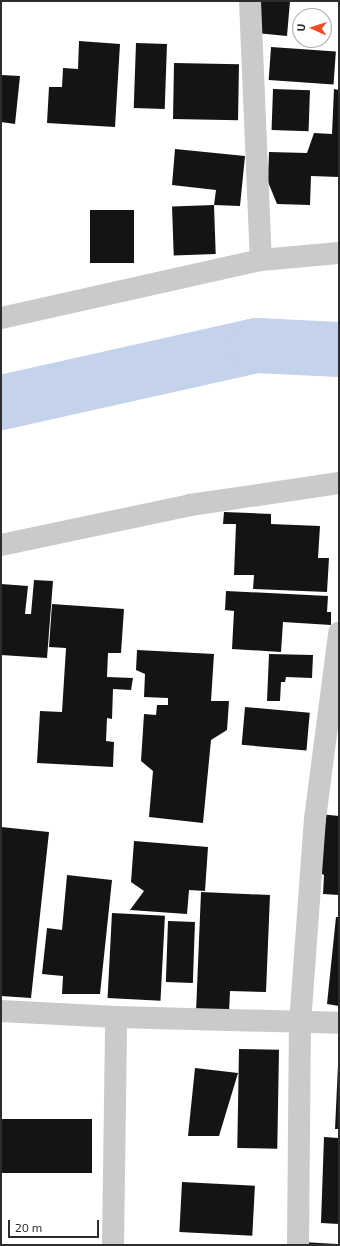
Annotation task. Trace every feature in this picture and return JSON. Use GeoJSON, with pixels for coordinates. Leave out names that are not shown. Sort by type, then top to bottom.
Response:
{"type":"FeatureCollection","features":[{"type":"Feature","properties":{"kind":"street"},"geometry":{"type":"LineString","coordinates":[[250,1],[254,69],[260,260]]}},
{"type":"Feature","properties":{"kind":"street"},"geometry":{"type":"LineString","coordinates":[[1,318],[260,260],[339,253]]}},
{"type":"Feature","properties":{"kind":"street"},"geometry":{"type":"LineString","coordinates":[[1,545],[190,505],[339,483]]}},
{"type":"Feature","properties":{"kind":"street"},"geometry":{"type":"LineString","coordinates":[[298,1245],[300,1022],[315,819],[339,633]]}},
{"type":"Feature","properties":{"kind":"street"},"geometry":{"type":"LineString","coordinates":[[1,1011],[116,1017],[339,1023]]}},
{"type":"Feature","properties":{"kind":"street"},"geometry":{"type":"LineString","coordinates":[[113,1245],[116,1017]]}},
{"type":"Feature","properties":{"kind":"building"},"geometry":{"type":"Polygon","coordinates":[[[251,1],[290,1],[287,36],[256,33],[251,1]]]}},
{"type":"Feature","properties":{"kind":"building"},"geometry":{"type":"Polygon","coordinates":[[[79,41],[120,44],[115,127],[47,123],[49,87],[62,87],[63,68],[78,69],[79,41]]]}},
{"type":"Feature","properties":{"kind":"building"},"geometry":{"type":"Polygon","coordinates":[[[136,43],[167,44],[165,109],[134,108],[136,43]]]}},
{"type":"Feature","properties":{"kind":"building"},"geometry":{"type":"Polygon","coordinates":[[[271,47],[336,52],[334,84],[269,80],[271,47]]]}},
{"type":"Feature","properties":{"kind":"building"},"geometry":{"type":"Polygon","coordinates":[[[174,63],[239,64],[238,120],[173,119],[174,63]]]}},
{"type":"Feature","properties":{"kind":"building"},"geometry":{"type":"Polygon","coordinates":[[[1,75],[20,76],[15,124],[1,122],[1,75]]]}},
{"type":"Feature","properties":{"kind":"building"},"geometry":{"type":"Polygon","coordinates":[[[273,89],[310,90],[309,131],[272,130],[273,89]]]}},
{"type":"Feature","properties":{"kind":"building"},"geometry":{"type":"Polygon","coordinates":[[[334,89],[339,90],[339,177],[311,176],[310,205],[277,204],[268,182],[269,152],[307,153],[314,133],[332,134],[334,89]]]}},
{"type":"Feature","properties":{"kind":"building"},"geometry":{"type":"Polygon","coordinates":[[[175,149],[245,156],[240,206],[214,205],[216,190],[172,185],[175,149]]]}},
{"type":"Feature","properties":{"kind":"building"},"geometry":{"type":"Polygon","coordinates":[[[214,205],[216,254],[174,255],[172,206],[214,205]]]}},
{"type":"Feature","properties":{"kind":"building"},"geometry":{"type":"Polygon","coordinates":[[[90,210],[134,210],[134,263],[90,263],[90,210]]]}},
{"type":"Feature","properties":{"kind":"building"},"geometry":{"type":"Polygon","coordinates":[[[224,512],[271,514],[271,524],[320,526],[318,558],[329,558],[327,592],[253,589],[254,575],[234,575],[236,524],[223,524],[224,512]]]}},
{"type":"Feature","properties":{"kind":"building"},"geometry":{"type":"Polygon","coordinates":[[[34,580],[53,581],[47,658],[1,655],[1,584],[28,586],[25,614],[31,614],[34,580]]]}},
{"type":"Feature","properties":{"kind":"building"},"geometry":{"type":"Polygon","coordinates":[[[226,591],[328,596],[327,612],[331,612],[331,625],[283,622],[281,652],[232,649],[234,611],[225,610],[226,591]]]}},
{"type":"Feature","properties":{"kind":"building"},"geometry":{"type":"Polygon","coordinates":[[[52,604],[124,609],[121,653],[108,653],[107,677],[133,678],[131,690],[113,689],[112,719],[107,718],[106,741],[114,742],[113,767],[37,763],[40,711],[62,712],[66,648],[49,647],[52,604]]]}},
{"type":"Feature","properties":{"kind":"building"},"geometry":{"type":"Polygon","coordinates":[[[137,650],[214,654],[211,701],[229,701],[227,730],[211,740],[203,823],[149,817],[153,771],[141,761],[144,714],[156,715],[157,705],[168,705],[168,698],[144,697],[145,674],[136,670],[137,650]]]}},
{"type":"Feature","properties":{"kind":"building"},"geometry":{"type":"Polygon","coordinates":[[[269,654],[313,655],[312,678],[286,677],[285,682],[281,682],[280,701],[267,701],[269,654]]]}},
{"type":"Feature","properties":{"kind":"building"},"geometry":{"type":"Polygon","coordinates":[[[245,707],[310,713],[306,751],[242,745],[245,707]]]}},
{"type":"Feature","properties":{"kind":"building"},"geometry":{"type":"Polygon","coordinates":[[[320,814],[339,816],[339,895],[323,894],[324,875],[317,871],[320,814]]]}},
{"type":"Feature","properties":{"kind":"building"},"geometry":{"type":"Polygon","coordinates":[[[1,827],[49,832],[31,998],[1,996],[1,827]]]}},
{"type":"Feature","properties":{"kind":"building"},"geometry":{"type":"Polygon","coordinates":[[[134,841],[208,847],[205,891],[189,890],[187,914],[130,910],[144,891],[131,882],[134,841]]]}},
{"type":"Feature","properties":{"kind":"building"},"geometry":{"type":"Polygon","coordinates":[[[67,875],[112,880],[100,994],[62,994],[63,976],[42,974],[47,928],[62,930],[67,875]]]}},
{"type":"Feature","properties":{"kind":"building"},"geometry":{"type":"Polygon","coordinates":[[[201,892],[270,895],[266,992],[230,991],[229,1013],[196,1012],[201,892]]]}},
{"type":"Feature","properties":{"kind":"building"},"geometry":{"type":"Polygon","coordinates":[[[112,913],[165,916],[160,1001],[108,998],[112,913]]]}},
{"type":"Feature","properties":{"kind":"building"},"geometry":{"type":"Polygon","coordinates":[[[336,917],[339,917],[339,1006],[327,1004],[336,917]]]}},
{"type":"Feature","properties":{"kind":"building"},"geometry":{"type":"Polygon","coordinates":[[[168,921],[195,922],[193,983],[166,982],[168,921]]]}},
{"type":"Feature","properties":{"kind":"building"},"geometry":{"type":"Polygon","coordinates":[[[239,1049],[279,1050],[277,1149],[237,1148],[239,1049]]]}},
{"type":"Feature","properties":{"kind":"building"},"geometry":{"type":"Polygon","coordinates":[[[338,1065],[339,1129],[335,1129],[338,1065]]]}},
{"type":"Feature","properties":{"kind":"building"},"geometry":{"type":"Polygon","coordinates":[[[195,1068],[238,1073],[219,1136],[188,1136],[195,1068]]]}},
{"type":"Feature","properties":{"kind":"building"},"geometry":{"type":"Polygon","coordinates":[[[1,1119],[92,1119],[92,1173],[1,1173],[1,1119]]]}},
{"type":"Feature","properties":{"kind":"building"},"geometry":{"type":"Polygon","coordinates":[[[324,1137],[339,1138],[339,1224],[321,1223],[324,1137]]]}},
{"type":"Feature","properties":{"kind":"building"},"geometry":{"type":"Polygon","coordinates":[[[182,1182],[255,1186],[252,1236],[179,1232],[182,1182]]]}},
{"type":"Feature","properties":{"kind":"building"},"geometry":{"type":"Polygon","coordinates":[[[302,1242],[337,1244],[337,1245],[302,1245],[302,1242]]]}},
{"type":"Feature","properties":{"kind":"waterway"},"geometry":{"type":"LineString","coordinates":[[1,402],[256,345],[339,349]]}}]}
